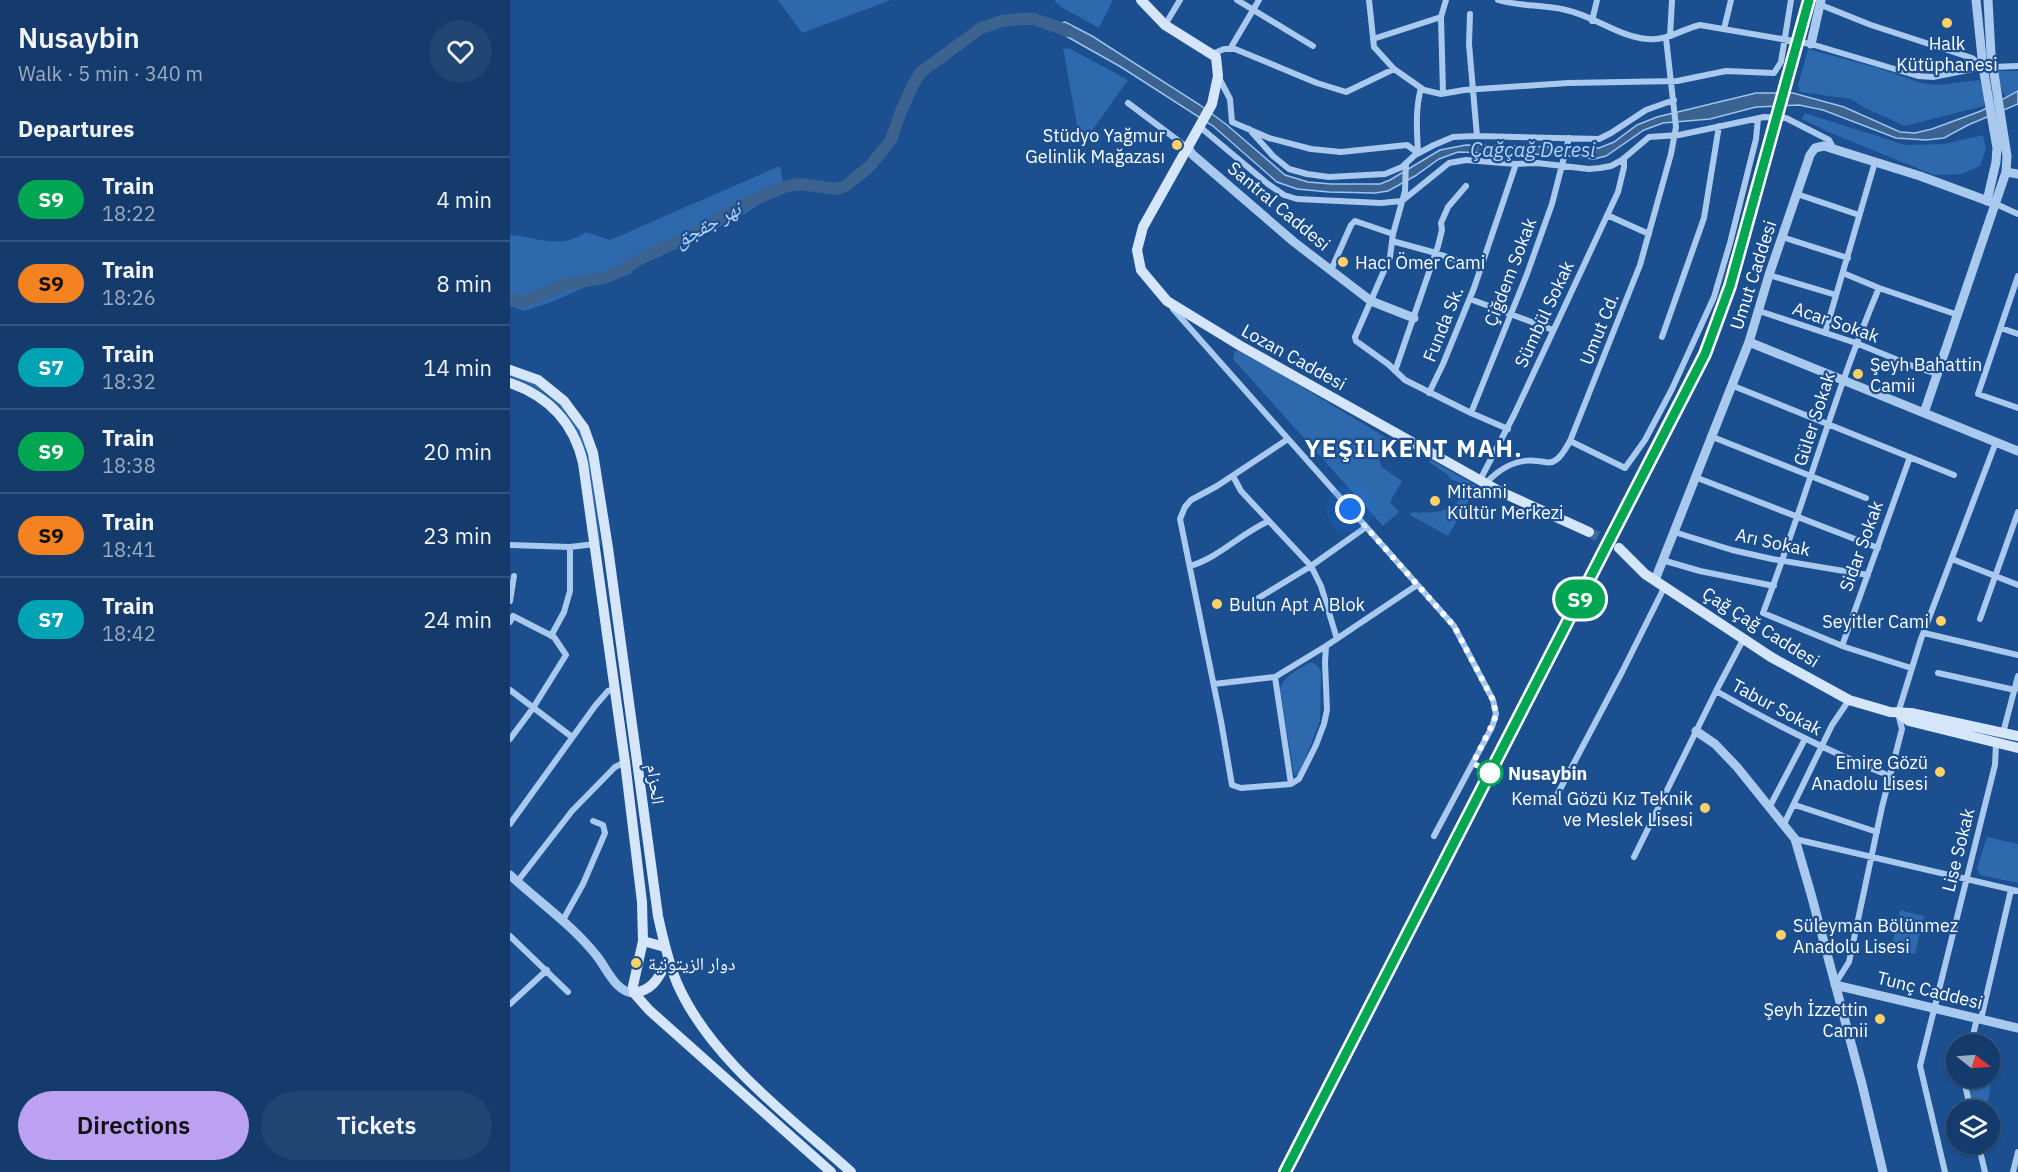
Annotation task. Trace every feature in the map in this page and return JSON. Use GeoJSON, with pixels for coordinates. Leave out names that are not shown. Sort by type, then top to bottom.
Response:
{"type":"FeatureCollection","features":[{"type":"Feature","properties":{"kind":"main road"},"geometry":{"type":"LineString","coordinates":[[1141,0],[1165,24],[1216,57],[1218,76]]}},
{"type":"Feature","properties":{"kind":"main road","name":"Lozan Caddesi"},"geometry":{"type":"LineString","coordinates":[[1218,76],[1212,104],[1143,227],[1137,250],[1141,270],[1167,302],[1239,345],[1483,481],[1589,532]]}},
{"type":"Feature","properties":{"kind":"main road","name":"الحزام"},"geometry":{"type":"LineString","coordinates":[[510,370],[538,380],[556,392],[572,410],[584,428],[596,469],[648,852],[664,947],[669,960],[687,1002],[717,1047],[745,1077],[851,1172]]}},
{"type":"Feature","properties":{"kind":"main road","name":"الحزام"},"geometry":{"type":"LineString","coordinates":[[510,383],[526,389],[548,403],[561,416],[573,432],[583,463],[642,902],[643,942],[633,986],[634,993]]}},
{"type":"Feature","properties":{"kind":"main road"},"geometry":{"type":"LineString","coordinates":[[595,547],[608,548]]}},
{"type":"Feature","properties":{"kind":"main road","name":"Çağ Çağ Caddesi"},"geometry":{"type":"LineString","coordinates":[[1619,548],[1645,574],[1771,657],[1849,700],[1898,713]]}},
{"type":"Feature","properties":{"kind":"main road"},"geometry":{"type":"LineString","coordinates":[[1898,713],[1911,713],[2018,736]]}},
{"type":"Feature","properties":{"kind":"main road"},"geometry":{"type":"LineString","coordinates":[[1898,713],[1909,721],[2018,748]]}},
{"type":"Feature","properties":{"kind":"main road"},"geometry":{"type":"LineString","coordinates":[[643,942],[664,947]]}},
{"type":"Feature","properties":{"kind":"main road"},"geometry":{"type":"LineString","coordinates":[[634,993],[644,991],[654,984],[669,960]]}},
{"type":"Feature","properties":{"kind":"main road"},"geometry":{"type":"LineString","coordinates":[[634,993],[649,1010],[827,1171]]}},
{"type":"Feature","properties":{"kind":"street"},"geometry":{"type":"LineString","coordinates":[[1165,24],[1180,0]]}},
{"type":"Feature","properties":{"kind":"street"},"geometry":{"type":"LineString","coordinates":[[1237,0],[1313,46]]}},
{"type":"Feature","properties":{"kind":"street"},"geometry":{"type":"LineString","coordinates":[[1230,49],[1259,0]]}},
{"type":"Feature","properties":{"kind":"street"},"geometry":{"type":"LineString","coordinates":[[1370,0],[1374,47],[1394,69],[1421,88],[1443,93],[1568,83],[1672,81],[1726,71],[1774,73],[1781,62],[1791,0]]}},
{"type":"Feature","properties":{"kind":"street"},"geometry":{"type":"LineString","coordinates":[[1443,93],[1441,17],[1446,0]]}},
{"type":"Feature","properties":{"kind":"street"},"geometry":{"type":"LineString","coordinates":[[1592,21],[1597,0]]}},
{"type":"Feature","properties":{"kind":"street","name":"Umut Cd."},"geometry":{"type":"LineString","coordinates":[[1483,481],[1509,464],[1536,460],[1548,463],[1556,460],[1564,452],[1640,265],[1676,127],[1668,37],[1672,0]]}},
{"type":"Feature","properties":{"kind":"street"},"geometry":{"type":"LineString","coordinates":[[1724,29],[1731,0]]}},
{"type":"Feature","properties":{"kind":"street"},"geometry":{"type":"LineString","coordinates":[[1976,0],[1988,67],[1998,92],[1999,129],[1992,202]]}},
{"type":"Feature","properties":{"kind":"street"},"geometry":{"type":"LineString","coordinates":[[1924,413],[1958,315],[1992,202],[2006,171],[2007,156],[1988,94],[1988,0]]}},
{"type":"Feature","properties":{"kind":"street"},"geometry":{"type":"LineString","coordinates":[[1501,1],[1513,5],[1549,3],[1592,21],[1647,39],[1668,37],[1700,25],[1811,44],[1918,76],[1933,77],[1988,67],[2018,66]]}},
{"type":"Feature","properties":{"kind":"street"},"geometry":{"type":"LineString","coordinates":[[1811,44],[1821,2],[1871,25],[1972,58],[1988,67]]}},
{"type":"Feature","properties":{"kind":"street"},"geometry":{"type":"LineString","coordinates":[[1470,14],[1469,44],[1476,136]]}},
{"type":"Feature","properties":{"kind":"street"},"geometry":{"type":"LineString","coordinates":[[1372,39],[1441,17]]}},
{"type":"Feature","properties":{"kind":"street"},"geometry":{"type":"LineString","coordinates":[[1212,54],[1235,49],[1317,83],[1346,92],[1394,69]]}},
{"type":"Feature","properties":{"kind":"street"},"geometry":{"type":"LineString","coordinates":[[1218,76],[1230,99],[1232,122],[1269,138],[1311,149],[1341,152],[1407,145],[1418,153]]}},
{"type":"Feature","properties":{"kind":"street"},"geometry":{"type":"LineString","coordinates":[[1418,153],[1417,101],[1421,88]]}},
{"type":"Feature","properties":{"kind":"street"},"geometry":{"type":"LineString","coordinates":[[1249,129],[1273,156],[1289,169],[1329,177],[1385,174],[1402,167],[1418,153],[1453,137],[1568,141],[1599,139],[1611,134],[1646,110],[1674,100]]}},
{"type":"Feature","properties":{"kind":"street"},"geometry":{"type":"LineString","coordinates":[[1128,103],[1188,148]]}},
{"type":"Feature","properties":{"kind":"street"},"geometry":{"type":"LineString","coordinates":[[1202,125],[1268,184],[1284,195],[1297,199],[1381,203],[1402,201],[1449,163],[1466,160],[1516,164],[1563,163],[1589,169],[1600,168],[1611,166],[1649,138],[1764,117],[1786,118],[1829,140],[1834,149],[1992,202],[2018,214]]}},
{"type":"Feature","properties":{"kind":"street"},"geometry":{"type":"LineString","coordinates":[[1570,441],[1625,468],[1645,440],[1714,297],[1756,139],[1758,118]]}},
{"type":"Feature","properties":{"kind":"street"},"geometry":{"type":"LineString","coordinates":[[1662,337],[1704,218],[1719,126]]}},
{"type":"Feature","properties":{"kind":"street","name":"Çiğdem Sokak"},"geometry":{"type":"LineString","coordinates":[[1471,413],[1552,204],[1568,141]]}},
{"type":"Feature","properties":{"kind":"street","name":"Umut Caddesi"},"geometry":{"type":"LineString","coordinates":[[1654,580],[1749,342],[1810,155],[1815,148],[1824,146],[1834,149]]}},
{"type":"Feature","properties":{"kind":"street","name":"Santral Caddesi"},"geometry":{"type":"LineString","coordinates":[[1188,148],[1258,212],[1371,301],[1414,318]]}},
{"type":"Feature","properties":{"kind":"street","name":"Sümbül Sokak"},"geometry":{"type":"LineString","coordinates":[[1483,481],[1618,192],[1624,158]]}},
{"type":"Feature","properties":{"kind":"street"},"geometry":{"type":"LineString","coordinates":[[1825,333],[1875,162]]}},
{"type":"Feature","properties":{"kind":"street"},"geometry":{"type":"LineString","coordinates":[[1406,163],[1405,191],[1392,238],[1390,257],[1355,337],[1356,341],[1405,380],[1508,429]]}},
{"type":"Feature","properties":{"kind":"street","name":"Funda Sk."},"geometry":{"type":"LineString","coordinates":[[1430,393],[1470,299],[1516,164]]}},
{"type":"Feature","properties":{"kind":"street"},"geometry":{"type":"LineString","coordinates":[[2006,171],[2018,174]]}},
{"type":"Feature","properties":{"kind":"street"},"geometry":{"type":"LineString","coordinates":[[1395,371],[1436,253],[1442,230],[1441,223],[1448,207],[1466,186]]}},
{"type":"Feature","properties":{"kind":"street"},"geometry":{"type":"LineString","coordinates":[[1797,194],[1859,215]]}},
{"type":"Feature","properties":{"kind":"street"},"geometry":{"type":"LineString","coordinates":[[1607,215],[1649,234]]}},
{"type":"Feature","properties":{"kind":"street"},"geometry":{"type":"LineString","coordinates":[[1331,270],[1351,225],[1355,221],[1392,238],[1481,269]]}},
{"type":"Feature","properties":{"kind":"street"},"geometry":{"type":"LineString","coordinates":[[1782,237],[1848,258]]}},
{"type":"Feature","properties":{"kind":"street"},"geometry":{"type":"LineString","coordinates":[[1843,273],[1958,315]]}},
{"type":"Feature","properties":{"kind":"street"},"geometry":{"type":"LineString","coordinates":[[1769,275],[1836,295]]}},
{"type":"Feature","properties":{"kind":"street"},"geometry":{"type":"LineString","coordinates":[[2018,276],[1978,394],[2018,408]]}},
{"type":"Feature","properties":{"kind":"street","name":"Güler Sokak"},"geometry":{"type":"LineString","coordinates":[[1842,646],[1763,613],[1784,561],[1842,381],[1879,288]]}},
{"type":"Feature","properties":{"kind":"street"},"geometry":{"type":"LineString","coordinates":[[1470,299],[1553,330]]}},
{"type":"Feature","properties":{"kind":"street"},"geometry":{"type":"LineString","coordinates":[[1167,302],[1454,626],[1493,700],[1496,714],[1492,727],[1434,836]]}},
{"type":"Feature","properties":{"kind":"street","name":"Acar Sokak"},"geometry":{"type":"LineString","coordinates":[[1759,311],[1856,343],[1937,374]]}},
{"type":"Feature","properties":{"kind":"street"},"geometry":{"type":"LineString","coordinates":[[2001,328],[2018,334]]}},
{"type":"Feature","properties":{"kind":"street"},"geometry":{"type":"LineString","coordinates":[[1749,342],[2018,451]]}},
{"type":"Feature","properties":{"kind":"street"},"geometry":{"type":"LineString","coordinates":[[1731,385],[1954,475]]}},
{"type":"Feature","properties":{"kind":"street"},"geometry":{"type":"LineString","coordinates":[[1710,436],[1866,498]]}},
{"type":"Feature","properties":{"kind":"street"},"geometry":{"type":"LineString","coordinates":[[1288,439],[1233,476],[1191,500],[1180,519],[1232,785],[1241,788],[1291,784],[1304,772],[1324,724],[1327,710],[1326,645]]}},
{"type":"Feature","properties":{"kind":"street"},"geometry":{"type":"LineString","coordinates":[[1835,985],[1849,962],[1902,729],[1898,713],[1911,668],[1996,442]]}},
{"type":"Feature","properties":{"kind":"street","name":"Sidar Sokak"},"geometry":{"type":"LineString","coordinates":[[1842,646],[1910,457]]}},
{"type":"Feature","properties":{"kind":"street"},"geometry":{"type":"LineString","coordinates":[[1233,476],[1241,490],[1311,566],[1322,586],[1337,639]]}},
{"type":"Feature","properties":{"kind":"street"},"geometry":{"type":"LineString","coordinates":[[1695,477],[1878,548]]}},
{"type":"Feature","properties":{"kind":"street"},"geometry":{"type":"LineString","coordinates":[[1980,619],[2018,512]]}},
{"type":"Feature","properties":{"kind":"street"},"geometry":{"type":"LineString","coordinates":[[1190,566],[1214,555],[1269,520]]}},
{"type":"Feature","properties":{"kind":"street"},"geometry":{"type":"LineString","coordinates":[[1257,599],[1311,566],[1366,527]]}},
{"type":"Feature","properties":{"kind":"street","name":"Arı Sokak"},"geometry":{"type":"LineString","coordinates":[[1674,532],[1732,550],[1868,575]]}},
{"type":"Feature","properties":{"kind":"street"},"geometry":{"type":"LineString","coordinates":[[510,545],[595,547]]}},
{"type":"Feature","properties":{"kind":"street"},"geometry":{"type":"LineString","coordinates":[[551,636],[564,612],[570,591],[570,547]]}},
{"type":"Feature","properties":{"kind":"street"},"geometry":{"type":"LineString","coordinates":[[1952,559],[2018,585]]}},
{"type":"Feature","properties":{"kind":"street"},"geometry":{"type":"LineString","coordinates":[[1662,560],[1700,571],[1774,586]]}},
{"type":"Feature","properties":{"kind":"street"},"geometry":{"type":"LineString","coordinates":[[510,601],[514,576]]}},
{"type":"Feature","properties":{"kind":"street"},"geometry":{"type":"LineString","coordinates":[[1214,684],[1275,677],[1337,639],[1417,585]]}},
{"type":"Feature","properties":{"kind":"street"},"geometry":{"type":"LineString","coordinates":[[1557,795],[1665,586]]}},
{"type":"Feature","properties":{"kind":"street"},"geometry":{"type":"LineString","coordinates":[[510,739],[533,708],[566,655],[551,636],[511,617]]}},
{"type":"Feature","properties":{"kind":"street"},"geometry":{"type":"LineString","coordinates":[[1924,633],[2018,655]]}},
{"type":"Feature","properties":{"kind":"street"},"geometry":{"type":"LineString","coordinates":[[1635,857],[1744,638]]}},
{"type":"Feature","properties":{"kind":"street"},"geometry":{"type":"LineString","coordinates":[[1842,646],[1911,668]]}},
{"type":"Feature","properties":{"kind":"street"},"geometry":{"type":"LineString","coordinates":[[1938,673],[2015,690]]}},
{"type":"Feature","properties":{"kind":"street"},"geometry":{"type":"LineString","coordinates":[[2003,732],[2015,701],[2018,676]]}},
{"type":"Feature","properties":{"kind":"street"},"geometry":{"type":"LineString","coordinates":[[1275,677],[1291,784]]}},
{"type":"Feature","properties":{"kind":"street"},"geometry":{"type":"LineString","coordinates":[[510,824],[608,690],[615,689]]}},
{"type":"Feature","properties":{"kind":"street"},"geometry":{"type":"LineString","coordinates":[[510,690],[572,737]]}},
{"type":"Feature","properties":{"kind":"street","name":"Tabur Sokak"},"geometry":{"type":"LineString","coordinates":[[1716,691],[1805,739],[1890,776]]}},
{"type":"Feature","properties":{"kind":"street"},"geometry":{"type":"LineString","coordinates":[[1783,826],[1833,725],[1849,700]]}},
{"type":"Feature","properties":{"kind":"street"},"geometry":{"type":"LineString","coordinates":[[1696,731],[1716,744],[1795,839],[1862,1084],[1883,1172]]}},
{"type":"Feature","properties":{"kind":"street"},"geometry":{"type":"LineString","coordinates":[[1769,808],[1805,739]]}},
{"type":"Feature","properties":{"kind":"street","name":"Lise Sokak"},"geometry":{"type":"LineString","coordinates":[[1944,1172],[1920,1066],[1995,765],[1996,744]]}},
{"type":"Feature","properties":{"kind":"street"},"geometry":{"type":"LineString","coordinates":[[625,762],[615,767],[572,811],[514,879],[563,920],[596,956],[618,987],[634,993]]}},
{"type":"Feature","properties":{"kind":"street"},"geometry":{"type":"LineString","coordinates":[[1795,805],[1877,831]]}},
{"type":"Feature","properties":{"kind":"street"},"geometry":{"type":"LineString","coordinates":[[563,920],[605,833],[603,825],[593,821]]}},
{"type":"Feature","properties":{"kind":"street"},"geometry":{"type":"LineString","coordinates":[[1795,839],[2015,891],[1974,1034]]}},
{"type":"Feature","properties":{"kind":"street"},"geometry":{"type":"LineString","coordinates":[[511,938],[568,992]]}},
{"type":"Feature","properties":{"kind":"street"},"geometry":{"type":"LineString","coordinates":[[510,1004],[547,970]]}},
{"type":"Feature","properties":{"kind":"street","name":"Tunç Caddesi"},"geometry":{"type":"LineString","coordinates":[[1835,985],[2018,1028]]}},
{"type":"Feature","properties":{"kind":"street"},"geometry":{"type":"LineString","coordinates":[[2013,1172],[2018,1152]]}},
{"type":"Feature","properties":{"kind":"street"},"geometry":{"type":"LineString","coordinates":[[1981,1154],[1985,1172]]}},
{"type":"Feature","properties":{"kind":"shaded area"},"geometry":{"type":"Polygon","coordinates":[[[778,0],[891,0],[802,33],[778,0]]]}},
{"type":"Feature","properties":{"kind":"shaded area"},"geometry":{"type":"Polygon","coordinates":[[[1054,0],[1113,0],[1099,28],[1061,7],[1054,0]]]}},
{"type":"Feature","properties":{"kind":"shaded area"},"geometry":{"type":"Polygon","coordinates":[[[1063,48],[1071,49],[1128,80],[1086,139],[1079,136],[1063,48]]]}},
{"type":"Feature","properties":{"kind":"shaded area"},"geometry":{"type":"Polygon","coordinates":[[[1808,49],[1878,68],[1921,83],[1937,85],[1979,80],[1985,89],[1984,106],[1905,126],[1851,99],[1800,92],[1798,85],[1808,49]]]}},
{"type":"Feature","properties":{"kind":"shaded area"},"geometry":{"type":"Polygon","coordinates":[[[1997,71],[2018,71],[2018,91],[2006,97],[2002,91],[1997,71]]]}},
{"type":"Feature","properties":{"kind":"shaded area"},"geometry":{"type":"Polygon","coordinates":[[[1805,113],[1905,145],[1944,144],[1983,135],[1986,149],[1980,166],[1962,174],[1934,175],[1826,131],[1802,119],[1805,113]]]}},
{"type":"Feature","properties":{"kind":"shaded area"},"geometry":{"type":"Polygon","coordinates":[[[780,166],[784,189],[736,219],[631,268],[633,273],[587,286],[552,302],[524,311],[510,306],[510,235],[558,241],[577,237],[586,232],[610,240],[780,166]]]}},
{"type":"Feature","properties":{"kind":"shaded area"},"geometry":{"type":"Polygon","coordinates":[[[1240,350],[1392,441],[1379,460],[1382,467],[1402,481],[1390,502],[1399,512],[1383,526],[1233,359],[1235,351],[1240,350]]]}},
{"type":"Feature","properties":{"kind":"shaded area"},"geometry":{"type":"Polygon","coordinates":[[[510,374],[540,387],[560,403],[576,422],[588,448],[601,544],[599,544],[588,466],[571,422],[557,404],[537,389],[510,377],[510,374]]]}},
{"type":"Feature","properties":{"kind":"shaded area"},"geometry":{"type":"Polygon","coordinates":[[[1431,460],[1477,486],[1448,536],[1410,515],[1412,512],[1438,512],[1452,506],[1464,495],[1469,486],[1450,479],[1448,475],[1429,462],[1431,460]]]}},
{"type":"Feature","properties":{"kind":"shaded area"},"geometry":{"type":"Polygon","coordinates":[[[1309,663],[1318,666],[1321,672],[1320,721],[1299,774],[1294,775],[1280,689],[1288,677],[1309,663]]]}},
{"type":"Feature","properties":{"kind":"shaded area"},"geometry":{"type":"Polygon","coordinates":[[[1987,837],[2018,844],[2018,883],[1980,875],[1977,868],[1987,837]]]}},
{"type":"Feature","properties":{"kind":"shaded area"},"geometry":{"type":"Polygon","coordinates":[[[1900,910],[1924,916],[1915,954],[1891,949],[1900,910]]]}},
{"type":"Feature","properties":{"kind":"shaded area"},"geometry":{"type":"Polygon","coordinates":[[[1968,1088],[1990,1088],[1988,1100],[1972,1100],[1968,1088]]]}},
{"type":"Feature","properties":{"kind":"water","name":"Çağçağ Deresi"},"geometry":{"type":"Polygon","coordinates":[[[1065,22],[1092,36],[1200,105],[1285,175],[1308,182],[1331,184],[1380,184],[1440,150],[1466,145],[1599,148],[1614,142],[1637,125],[1657,117],[1756,93],[1793,93],[1844,107],[1900,132],[1915,133],[1981,111],[2018,91],[2018,104],[1944,138],[1926,140],[1896,138],[1823,110],[1799,105],[1756,107],[1710,119],[1663,123],[1644,130],[1606,156],[1594,159],[1560,155],[1458,152],[1439,159],[1388,191],[1329,192],[1297,189],[1277,182],[1213,126],[1053,26],[1065,22]]]}},
{"type":"Feature","properties":{"kind":"waterway","name":"نهر جقجق"},"geometry":{"type":"LineString","coordinates":[[510,300],[526,301],[566,284],[604,278],[688,237],[748,202],[787,186],[800,184],[837,189],[847,185],[870,166],[891,140],[901,111],[921,72],[981,28],[1002,21],[1034,19],[1068,31]]}},
{"type":"Feature","properties":{"kind":"tunnel"},"geometry":{"type":"LineString","coordinates":[[1589,532],[1619,548]]}},
{"type":"Feature","properties":{"kind":"railway"},"geometry":{"type":"LineString","coordinates":[[1285,1172],[1705,354],[1730,286],[1809,0]]}},
{"type":"Feature","properties":{"kind":"train","name":"S9"},"geometry":{"type":"LineString","coordinates":[[1285,1172],[1705,354],[1730,286],[1809,0]]}},
{"type":"Feature","properties":{"kind":"place","name":"Halk Kütüphanesi"},"geometry":{"type":"Point","coordinates":[1947,23]}},
{"type":"Feature","properties":{"kind":"place","name":"Stüdyo Yağmur Gelinlik Mağazası"},"geometry":{"type":"Point","coordinates":[1177,145]}},
{"type":"Feature","properties":{"kind":"place","name":"Hacı Ömer Cami"},"geometry":{"type":"Point","coordinates":[1343,262]}},
{"type":"Feature","properties":{"kind":"place","name":"Şeyh Bahattin Camii"},"geometry":{"type":"Point","coordinates":[1858,374]}},
{"type":"Feature","properties":{"kind":"place","name":"Mitanni Kültür Merkezi"},"geometry":{"type":"Point","coordinates":[1435,501]}},
{"type":"Feature","properties":{"kind":"place","name":"Bulun Apt A Blok"},"geometry":{"type":"Point","coordinates":[1217,604]}},
{"type":"Feature","properties":{"kind":"place","name":"Seyitler Cami"},"geometry":{"type":"Point","coordinates":[1941,621]}},
{"type":"Feature","properties":{"kind":"place","name":"Emire Gözü Anadolu Lisesi"},"geometry":{"type":"Point","coordinates":[1940,772]}},
{"type":"Feature","properties":{"kind":"place","name":"Nusaybin"},"geometry":{"type":"Point","coordinates":[1490,773]}},
{"type":"Feature","properties":{"kind":"place","name":"Kemal Gözü Kız Teknik ve Meslek Lisesi"},"geometry":{"type":"Point","coordinates":[1705,808]}},
{"type":"Feature","properties":{"kind":"place","name":"Süleyman Bölünmez Anadolu Lisesi"},"geometry":{"type":"Point","coordinates":[1781,935]}},
{"type":"Feature","properties":{"kind":"place","name":"دوار الزيتونية"},"geometry":{"type":"Point","coordinates":[636,963]}},
{"type":"Feature","properties":{"kind":"place","name":"Şeyh İzzettin Camii"},"geometry":{"type":"Point","coordinates":[1880,1019]}},
{"type":"Feature","properties":{"kind":"district","name":"YEŞILKENT MAH."},"geometry":{"type":"Point","coordinates":[1414,448]}},
{"type":"Feature","properties":{"kind":"route"},"geometry":{"type":"LineString","coordinates":[[1350,509],[1454,626],[1493,700],[1496,714],[1494,721],[1473,763],[1490,773]]}}]}
